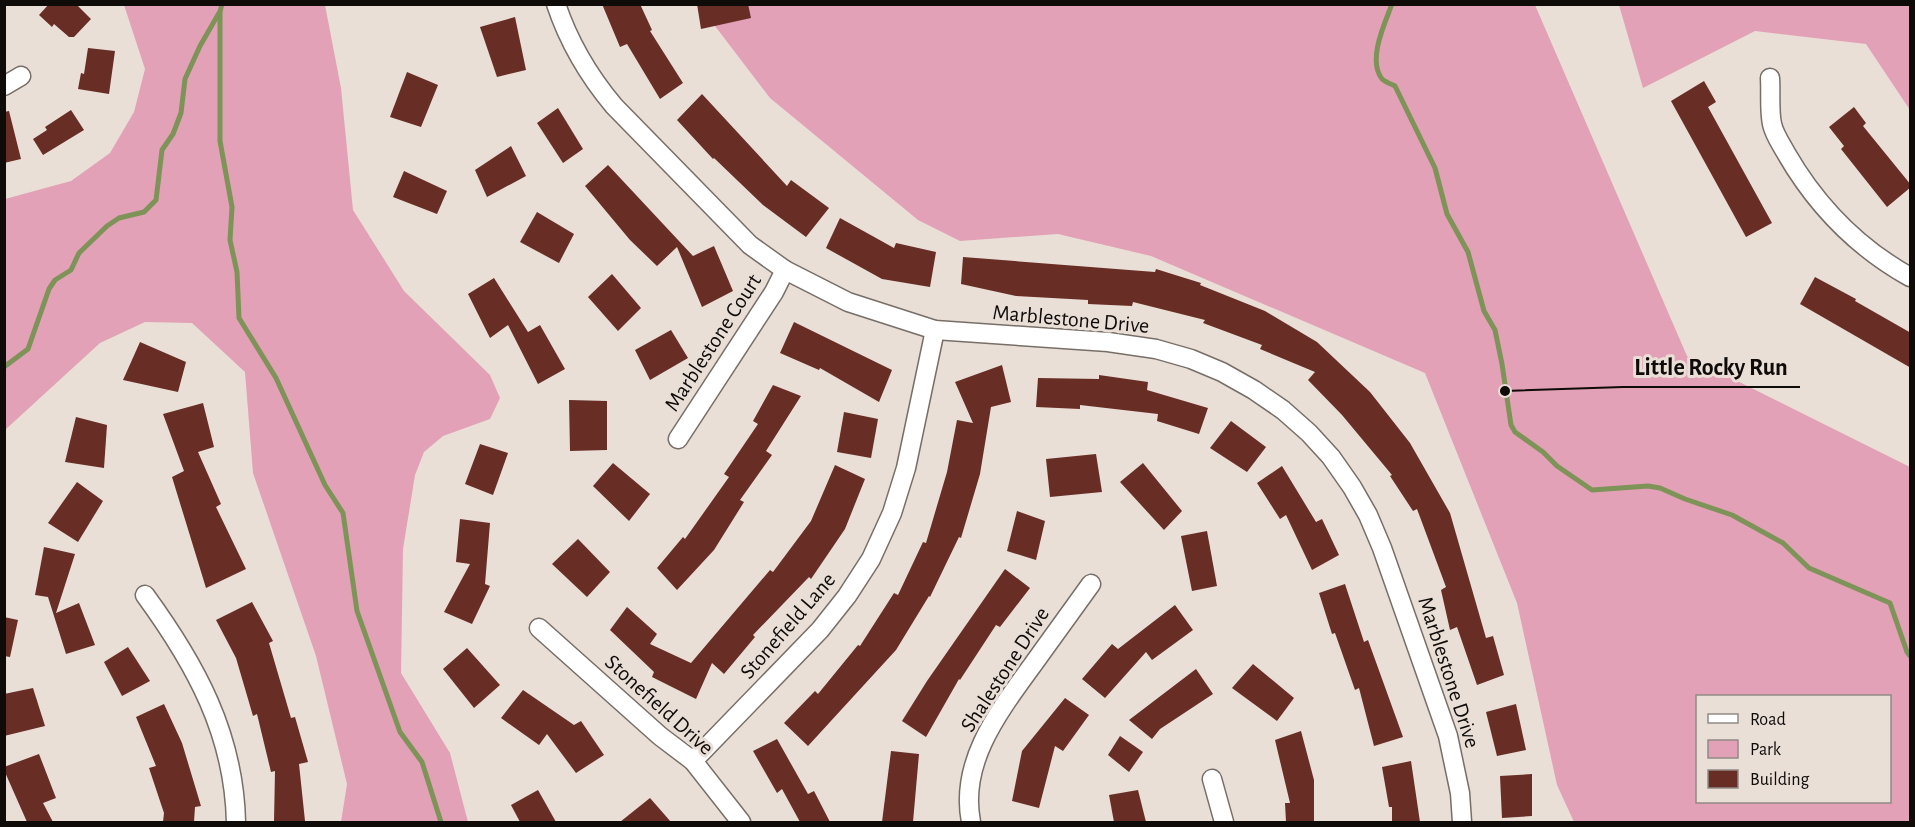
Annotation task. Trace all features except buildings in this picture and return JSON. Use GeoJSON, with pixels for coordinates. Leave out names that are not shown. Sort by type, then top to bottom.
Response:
{"type":"FeatureCollection","features":[{"type":"Feature","properties":{"kind":"street","name":"Marblestone Drive"},"geometry":{"type":"LineString","coordinates":[[556,4],[565,31],[582,63],[614,106],[750,245],[785,270],[848,302],[935,330],[1108,342],[1156,349],[1191,359],[1238,381],[1282,410],[1309,434],[1331,457],[1352,487],[1368,515],[1382,548],[1448,736],[1460,793],[1462,822]]}},
{"type":"Feature","properties":{"kind":"street"},"geometry":{"type":"LineString","coordinates":[[4,86],[21,76]]}},
{"type":"Feature","properties":{"kind":"street"},"geometry":{"type":"LineString","coordinates":[[1770,78],[1772,124],[1797,172],[1819,203],[1837,222],[1865,247],[1911,277]]}},
{"type":"Feature","properties":{"kind":"street","name":"Marblestone Court"},"geometry":{"type":"LineString","coordinates":[[678,439],[774,292],[785,270]]}},
{"type":"Feature","properties":{"kind":"street","name":"Stonefield Lane"},"geometry":{"type":"LineString","coordinates":[[693,761],[820,630],[847,596],[871,559],[892,513],[906,468],[935,330]]}},
{"type":"Feature","properties":{"kind":"street","name":"Shalestone Drive"},"geometry":{"type":"LineString","coordinates":[[971,822],[969,801],[972,774],[987,731],[1091,584]]}},
{"type":"Feature","properties":{"kind":"street"},"geometry":{"type":"LineString","coordinates":[[145,595],[175,636],[204,689],[222,736],[229,762],[236,822]]}},
{"type":"Feature","properties":{"kind":"street","name":"Stonefield Drive"},"geometry":{"type":"LineString","coordinates":[[539,628],[660,736],[693,761],[741,822]]}},
{"type":"Feature","properties":{"kind":"street"},"geometry":{"type":"LineString","coordinates":[[1212,779],[1224,822]]}},
{"type":"Feature","properties":{"kind":"green space"},"geometry":{"type":"Polygon","coordinates":[[[124,5],[325,5],[341,88],[353,210],[404,291],[490,375],[500,398],[490,419],[443,436],[424,452],[415,475],[403,549],[401,673],[450,753],[468,822],[341,822],[347,784],[316,656],[253,473],[245,372],[192,323],[145,322],[100,343],[5,430],[5,199],[71,181],[110,153],[134,112],[145,69],[124,5]]]}},
{"type":"Feature","properties":{"kind":"green space"},"geometry":{"type":"Polygon","coordinates":[[[699,5],[1535,5],[1687,356],[1910,467],[1910,822],[1574,822],[1557,785],[1517,603],[1425,373],[1151,256],[1058,234],[960,241],[918,220],[770,98],[699,5]]]}},
{"type":"Feature","properties":{"kind":"green space"},"geometry":{"type":"Polygon","coordinates":[[[1619,5],[1910,5],[1910,110],[1866,44],[1755,31],[1643,88],[1619,5]]]}},
{"type":"Feature","properties":{"kind":"waterway"},"geometry":{"type":"LineString","coordinates":[[222,4],[220,12],[220,141],[232,207],[230,240],[237,272],[239,318],[276,378],[325,485],[343,513],[357,611],[400,732],[422,762],[441,822]]}},
{"type":"Feature","properties":{"kind":"waterway"},"geometry":{"type":"LineString","coordinates":[[1392,4],[1379,42],[1376,62],[1378,71],[1382,79],[1395,86],[1435,168],[1447,214],[1468,252],[1484,311],[1495,330],[1511,425],[1515,432],[1543,452],[1557,466],[1592,490],[1648,486],[1660,488],[1732,515],[1783,543],[1809,568],[1890,603],[1910,656]]}},
{"type":"Feature","properties":{"kind":"waterway"},"geometry":{"type":"LineString","coordinates":[[4,367],[28,349],[49,289],[55,280],[71,270],[79,253],[107,226],[119,218],[144,212],[156,200],[162,150],[173,134],[181,113],[185,79],[219,13]]}},
{"type":"Feature","properties":{"kind":"place","name":"Little Rocky Run"},"geometry":{"type":"Point","coordinates":[1505,391]}}]}
